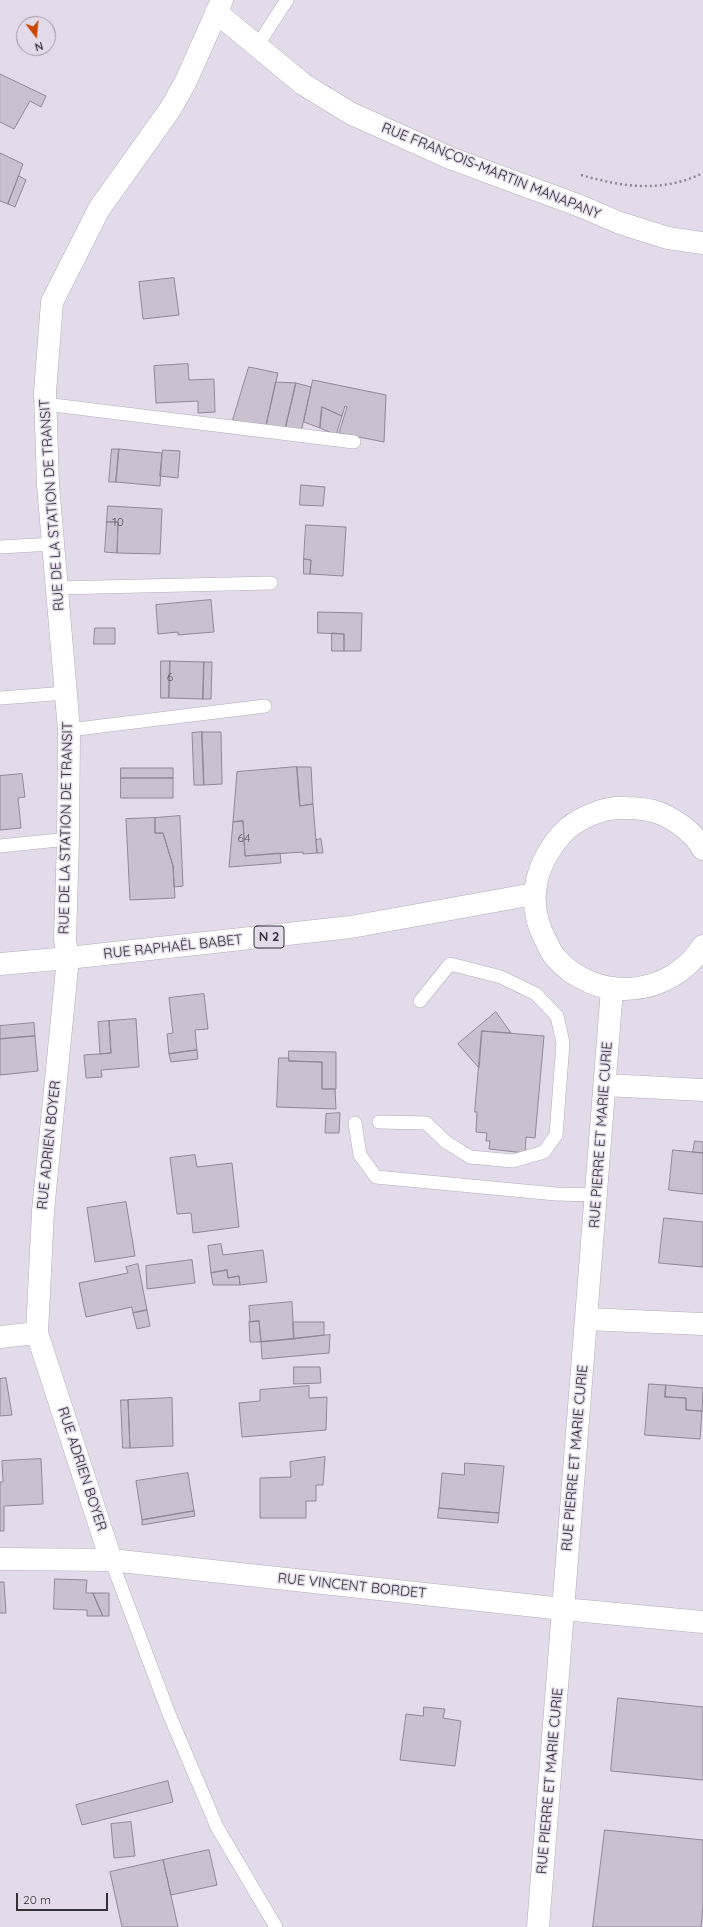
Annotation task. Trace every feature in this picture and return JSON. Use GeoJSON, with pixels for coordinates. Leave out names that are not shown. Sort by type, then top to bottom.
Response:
{"type":"FeatureCollection","features":[{"type":"Feature","properties":{"kind":"street","name":"RUE FRANÇOIS-MARTIN MANAPANY"},"geometry":{"type":"LineString","coordinates":[[219,6],[257,46],[303,84],[350,113],[450,158],[546,193],[620,224],[668,238],[703,243]]}},
{"type":"Feature","properties":{"kind":"street","name":"RUE DE LA STATION DE TRANSIT"},"geometry":{"type":"LineString","coordinates":[[68,958],[65,940],[69,730],[48,485],[45,404],[52,302],[100,209],[175,101],[186,81],[219,6]]}},
{"type":"Feature","properties":{"kind":"street"},"geometry":{"type":"LineString","coordinates":[[703,848],[680,824],[653,811],[624,807],[594,813],[568,827],[548,851],[536,879],[534,894],[539,928],[555,957],[581,978],[612,989],[643,989],[672,978],[695,958],[703,946]]}},
{"type":"Feature","properties":{"kind":"street","name":"RUE RAPHAËL BABET"},"geometry":{"type":"LineString","coordinates":[[0,964],[351,927],[534,894]]}},
{"type":"Feature","properties":{"kind":"street","name":"RUE ADRIEN BOYER"},"geometry":{"type":"LineString","coordinates":[[68,958],[43,1211],[37,1333],[111,1560]]}},
{"type":"Feature","properties":{"kind":"street","name":"RUE PIERRE ET MARIE CURIE"},"geometry":{"type":"LineString","coordinates":[[538,1927],[612,989]]}},
{"type":"Feature","properties":{"kind":"street"},"geometry":{"type":"LineString","coordinates":[[605,1084],[703,1090]]}},
{"type":"Feature","properties":{"kind":"street"},"geometry":{"type":"LineString","coordinates":[[586,1319],[703,1324]]}},
{"type":"Feature","properties":{"kind":"street"},"geometry":{"type":"LineString","coordinates":[[0,1337],[37,1333]]}},
{"type":"Feature","properties":{"kind":"street","name":"RUE VINCENT BORDET"},"geometry":{"type":"LineString","coordinates":[[0,1559],[111,1560],[563,1609],[703,1622]]}},
{"type":"Feature","properties":{"kind":"lane"},"geometry":{"type":"LineString","coordinates":[[257,46],[287,0]]}},
{"type":"Feature","properties":{"kind":"lane"},"geometry":{"type":"LineString","coordinates":[[45,404],[354,442]]}},
{"type":"Feature","properties":{"kind":"lane"},"geometry":{"type":"LineString","coordinates":[[0,547],[53,544]]}},
{"type":"Feature","properties":{"kind":"lane"},"geometry":{"type":"LineString","coordinates":[[56,588],[271,583]]}},
{"type":"Feature","properties":{"kind":"lane"},"geometry":{"type":"LineString","coordinates":[[0,698],[66,693]]}},
{"type":"Feature","properties":{"kind":"lane"},"geometry":{"type":"LineString","coordinates":[[69,730],[265,706]]}},
{"type":"Feature","properties":{"kind":"lane"},"geometry":{"type":"LineString","coordinates":[[0,846],[68,839]]}},
{"type":"Feature","properties":{"kind":"lane"},"geometry":{"type":"LineString","coordinates":[[379,1122],[426,1123],[446,1142],[470,1157],[512,1161],[544,1152],[556,1135],[563,1043],[557,1016],[536,994],[501,977],[450,964],[420,1001]]}},
{"type":"Feature","properties":{"kind":"lane"},"geometry":{"type":"LineString","coordinates":[[355,1123],[360,1155],[376,1177],[556,1194],[596,1195]]}},
{"type":"Feature","properties":{"kind":"lane"},"geometry":{"type":"LineString","coordinates":[[111,1560],[169,1714],[217,1827],[276,1927]]}},
{"type":"Feature","properties":{"kind":"building"},"geometry":{"type":"Polygon","coordinates":[[[0,74],[46,96],[41,107],[30,101],[14,129],[0,122],[0,74]]]}},
{"type":"Feature","properties":{"kind":"building"},"geometry":{"type":"Polygon","coordinates":[[[0,153],[23,164],[8,204],[0,201],[0,153]]]}},
{"type":"Feature","properties":{"kind":"building"},"geometry":{"type":"Polygon","coordinates":[[[19,176],[26,180],[15,207],[8,204],[19,176]]]}},
{"type":"Feature","properties":{"kind":"building"},"geometry":{"type":"Polygon","coordinates":[[[174,278],[179,315],[143,319],[139,282],[174,278]]]}},
{"type":"Feature","properties":{"kind":"building"},"geometry":{"type":"Polygon","coordinates":[[[188,364],[189,380],[214,379],[215,412],[198,413],[198,401],[156,403],[154,366],[188,364]]]}},
{"type":"Feature","properties":{"kind":"building"},"geometry":{"type":"Polygon","coordinates":[[[249,367],[278,373],[265,430],[233,420],[249,367]]]}},
{"type":"Feature","properties":{"kind":"building"},"geometry":{"type":"Polygon","coordinates":[[[313,380],[386,395],[384,442],[339,433],[347,407],[345,406],[342,416],[322,407],[320,428],[304,422],[313,380]]]}},
{"type":"Feature","properties":{"kind":"building"},"geometry":{"type":"Polygon","coordinates":[[[276,382],[296,383],[285,430],[266,427],[276,382]]]}},
{"type":"Feature","properties":{"kind":"building"},"geometry":{"type":"Polygon","coordinates":[[[296,383],[311,387],[301,432],[285,430],[296,383]]]}},
{"type":"Feature","properties":{"kind":"building"},"geometry":{"type":"Polygon","coordinates":[[[322,407],[342,416],[336,435],[320,428],[322,407]]]}},
{"type":"Feature","properties":{"kind":"building"},"geometry":{"type":"Polygon","coordinates":[[[112,449],[119,449],[116,482],[109,482],[112,449]]]}},
{"type":"Feature","properties":{"kind":"building"},"geometry":{"type":"Polygon","coordinates":[[[119,449],[162,453],[160,486],[116,482],[119,449]]]}},
{"type":"Feature","properties":{"kind":"building"},"geometry":{"type":"Polygon","coordinates":[[[163,450],[180,451],[178,478],[160,476],[163,450]]]}},
{"type":"Feature","properties":{"kind":"building"},"geometry":{"type":"Polygon","coordinates":[[[301,485],[325,487],[323,506],[300,505],[301,485]]]}},
{"type":"Feature","properties":{"kind":"building"},"geometry":{"type":"Polygon","coordinates":[[[108,506],[162,509],[160,554],[117,553],[118,522],[107,522],[108,506]]]}},
{"type":"Feature","properties":{"kind":"building"},"geometry":{"type":"Polygon","coordinates":[[[107,522],[118,522],[117,553],[105,552],[107,522]]]}},
{"type":"Feature","properties":{"kind":"building"},"geometry":{"type":"Polygon","coordinates":[[[306,525],[346,527],[343,576],[310,574],[311,560],[304,559],[306,525]]]}},
{"type":"Feature","properties":{"kind":"building"},"geometry":{"type":"Polygon","coordinates":[[[304,559],[311,560],[310,574],[304,574],[304,559]]]}},
{"type":"Feature","properties":{"kind":"building"},"geometry":{"type":"Polygon","coordinates":[[[211,600],[214,632],[178,635],[178,632],[158,634],[156,605],[211,600]]]}},
{"type":"Feature","properties":{"kind":"building"},"geometry":{"type":"Polygon","coordinates":[[[318,612],[362,613],[361,651],[344,651],[344,634],[318,633],[318,612]]]}},
{"type":"Feature","properties":{"kind":"building"},"geometry":{"type":"Polygon","coordinates":[[[95,628],[115,628],[115,644],[94,644],[95,628]]]}},
{"type":"Feature","properties":{"kind":"building"},"geometry":{"type":"Polygon","coordinates":[[[332,633],[344,634],[344,651],[332,651],[332,633]]]}},
{"type":"Feature","properties":{"kind":"building"},"geometry":{"type":"Polygon","coordinates":[[[161,661],[170,661],[169,698],[161,698],[161,661]]]}},
{"type":"Feature","properties":{"kind":"building"},"geometry":{"type":"Polygon","coordinates":[[[170,661],[204,662],[203,699],[169,698],[170,661]]]}},
{"type":"Feature","properties":{"kind":"building"},"geometry":{"type":"Polygon","coordinates":[[[204,662],[212,662],[211,699],[203,699],[204,662]]]}},
{"type":"Feature","properties":{"kind":"building"},"geometry":{"type":"Polygon","coordinates":[[[202,732],[204,785],[194,785],[192,733],[202,732]]]}},
{"type":"Feature","properties":{"kind":"building"},"geometry":{"type":"Polygon","coordinates":[[[202,732],[221,732],[222,784],[204,785],[202,732]]]}},
{"type":"Feature","properties":{"kind":"building"},"geometry":{"type":"Polygon","coordinates":[[[297,767],[300,806],[313,804],[317,853],[303,854],[303,852],[245,856],[243,821],[233,822],[237,772],[297,767]]]}},
{"type":"Feature","properties":{"kind":"building"},"geometry":{"type":"Polygon","coordinates":[[[297,767],[311,767],[313,804],[300,806],[297,767]]]}},
{"type":"Feature","properties":{"kind":"building"},"geometry":{"type":"Polygon","coordinates":[[[121,768],[173,768],[173,778],[121,778],[121,768]]]}},
{"type":"Feature","properties":{"kind":"building"},"geometry":{"type":"Polygon","coordinates":[[[22,774],[25,797],[18,798],[21,828],[0,830],[0,776],[22,774]]]}},
{"type":"Feature","properties":{"kind":"building"},"geometry":{"type":"Polygon","coordinates":[[[121,778],[173,778],[173,798],[121,798],[121,778]]]}},
{"type":"Feature","properties":{"kind":"building"},"geometry":{"type":"Polygon","coordinates":[[[180,816],[183,886],[174,887],[173,866],[163,833],[155,833],[155,818],[180,816]]]}},
{"type":"Feature","properties":{"kind":"building"},"geometry":{"type":"Polygon","coordinates":[[[155,818],[155,833],[163,833],[173,866],[175,898],[130,900],[126,819],[155,818]]]}},
{"type":"Feature","properties":{"kind":"building"},"geometry":{"type":"Polygon","coordinates":[[[243,821],[245,856],[280,853],[281,863],[229,867],[233,822],[243,821]]]}},
{"type":"Feature","properties":{"kind":"building"},"geometry":{"type":"Polygon","coordinates":[[[321,839],[323,853],[317,853],[316,840],[321,839]]]}},
{"type":"Feature","properties":{"kind":"building"},"geometry":{"type":"Polygon","coordinates":[[[204,994],[208,1029],[195,1030],[197,1050],[169,1054],[167,1034],[173,1033],[169,998],[204,994]]]}},
{"type":"Feature","properties":{"kind":"building"},"geometry":{"type":"Polygon","coordinates":[[[496,1012],[511,1033],[482,1031],[479,1068],[458,1044],[496,1012]]]}},
{"type":"Feature","properties":{"kind":"building"},"geometry":{"type":"Polygon","coordinates":[[[136,1019],[139,1067],[101,1070],[102,1077],[86,1078],[84,1055],[111,1053],[109,1021],[136,1019]]]}},
{"type":"Feature","properties":{"kind":"building"},"geometry":{"type":"Polygon","coordinates":[[[109,1021],[111,1053],[100,1054],[98,1022],[109,1021]]]}},
{"type":"Feature","properties":{"kind":"building"},"geometry":{"type":"Polygon","coordinates":[[[34,1023],[35,1036],[0,1039],[0,1026],[34,1023]]]}},
{"type":"Feature","properties":{"kind":"building"},"geometry":{"type":"Polygon","coordinates":[[[482,1031],[544,1036],[535,1138],[526,1137],[525,1153],[489,1149],[490,1141],[486,1141],[487,1133],[476,1132],[477,1112],[475,1112],[482,1031]]]}},
{"type":"Feature","properties":{"kind":"building"},"geometry":{"type":"Polygon","coordinates":[[[35,1036],[38,1071],[0,1075],[0,1039],[35,1036]]]}},
{"type":"Feature","properties":{"kind":"building"},"geometry":{"type":"Polygon","coordinates":[[[197,1050],[198,1059],[171,1062],[169,1054],[197,1050]]]}},
{"type":"Feature","properties":{"kind":"building"},"geometry":{"type":"Polygon","coordinates":[[[289,1051],[336,1052],[336,1089],[322,1089],[322,1062],[289,1061],[289,1051]]]}},
{"type":"Feature","properties":{"kind":"building"},"geometry":{"type":"Polygon","coordinates":[[[279,1058],[289,1058],[289,1061],[322,1062],[322,1089],[335,1089],[336,1109],[277,1107],[279,1058]]]}},
{"type":"Feature","properties":{"kind":"building"},"geometry":{"type":"Polygon","coordinates":[[[340,1113],[339,1133],[325,1133],[326,1114],[340,1113]]]}},
{"type":"Feature","properties":{"kind":"building"},"geometry":{"type":"Polygon","coordinates":[[[695,1141],[703,1142],[703,1153],[693,1152],[695,1141]]]}},
{"type":"Feature","properties":{"kind":"building"},"geometry":{"type":"Polygon","coordinates":[[[673,1150],[703,1153],[703,1194],[669,1190],[673,1150]]]}},
{"type":"Feature","properties":{"kind":"building"},"geometry":{"type":"Polygon","coordinates":[[[195,1155],[197,1167],[232,1163],[239,1227],[193,1233],[191,1213],[177,1214],[170,1158],[195,1155]]]}},
{"type":"Feature","properties":{"kind":"building"},"geometry":{"type":"Polygon","coordinates":[[[126,1202],[135,1256],[95,1262],[87,1208],[126,1202]]]}},
{"type":"Feature","properties":{"kind":"building"},"geometry":{"type":"Polygon","coordinates":[[[664,1218],[703,1222],[703,1267],[659,1263],[664,1218]]]}},
{"type":"Feature","properties":{"kind":"building"},"geometry":{"type":"Polygon","coordinates":[[[221,1244],[223,1255],[263,1250],[267,1282],[240,1285],[239,1276],[228,1278],[227,1270],[211,1273],[208,1246],[221,1244]]]}},
{"type":"Feature","properties":{"kind":"building"},"geometry":{"type":"Polygon","coordinates":[[[192,1260],[195,1283],[147,1289],[146,1266],[192,1260]]]}},
{"type":"Feature","properties":{"kind":"building"},"geometry":{"type":"Polygon","coordinates":[[[138,1264],[147,1310],[133,1313],[132,1307],[86,1317],[79,1283],[128,1273],[126,1267],[138,1264]]]}},
{"type":"Feature","properties":{"kind":"building"},"geometry":{"type":"Polygon","coordinates":[[[227,1270],[228,1278],[239,1276],[240,1285],[213,1285],[211,1273],[227,1270]]]}},
{"type":"Feature","properties":{"kind":"building"},"geometry":{"type":"Polygon","coordinates":[[[292,1302],[294,1339],[261,1342],[259,1321],[250,1322],[249,1306],[292,1302]]]}},
{"type":"Feature","properties":{"kind":"building"},"geometry":{"type":"Polygon","coordinates":[[[147,1310],[150,1326],[137,1329],[133,1313],[147,1310]]]}},
{"type":"Feature","properties":{"kind":"building"},"geometry":{"type":"Polygon","coordinates":[[[259,1321],[261,1342],[250,1342],[249,1322],[259,1321]]]}},
{"type":"Feature","properties":{"kind":"building"},"geometry":{"type":"Polygon","coordinates":[[[293,1322],[324,1322],[324,1335],[294,1339],[293,1322]]]}},
{"type":"Feature","properties":{"kind":"building"},"geometry":{"type":"Polygon","coordinates":[[[330,1335],[329,1353],[262,1359],[261,1342],[330,1335]]]}},
{"type":"Feature","properties":{"kind":"building"},"geometry":{"type":"Polygon","coordinates":[[[294,1367],[320,1367],[321,1383],[294,1384],[294,1367]]]}},
{"type":"Feature","properties":{"kind":"building"},"geometry":{"type":"Polygon","coordinates":[[[6,1378],[12,1415],[0,1416],[0,1379],[6,1378]]]}},
{"type":"Feature","properties":{"kind":"building"},"geometry":{"type":"Polygon","coordinates":[[[649,1384],[666,1385],[665,1397],[686,1398],[686,1410],[702,1411],[700,1439],[645,1435],[649,1384]]]}},
{"type":"Feature","properties":{"kind":"building"},"geometry":{"type":"Polygon","coordinates":[[[666,1385],[703,1388],[702,1411],[686,1410],[686,1398],[665,1397],[666,1385]]]}},
{"type":"Feature","properties":{"kind":"building"},"geometry":{"type":"Polygon","coordinates":[[[309,1386],[309,1398],[327,1397],[326,1430],[242,1437],[239,1403],[260,1401],[260,1390],[309,1386]]]}},
{"type":"Feature","properties":{"kind":"building"},"geometry":{"type":"Polygon","coordinates":[[[172,1398],[173,1446],[130,1448],[128,1400],[172,1398]]]}},
{"type":"Feature","properties":{"kind":"building"},"geometry":{"type":"Polygon","coordinates":[[[121,1400],[128,1400],[130,1448],[123,1448],[121,1400]]]}},
{"type":"Feature","properties":{"kind":"building"},"geometry":{"type":"Polygon","coordinates":[[[325,1457],[323,1485],[316,1485],[316,1501],[306,1501],[306,1518],[260,1518],[260,1478],[291,1477],[290,1462],[325,1457]]]}},
{"type":"Feature","properties":{"kind":"building"},"geometry":{"type":"Polygon","coordinates":[[[41,1459],[43,1504],[4,1506],[4,1531],[0,1531],[0,1482],[3,1482],[2,1461],[41,1459]]]}},
{"type":"Feature","properties":{"kind":"building"},"geometry":{"type":"Polygon","coordinates":[[[465,1463],[504,1466],[499,1513],[439,1508],[442,1473],[464,1475],[465,1463]]]}},
{"type":"Feature","properties":{"kind":"building"},"geometry":{"type":"Polygon","coordinates":[[[188,1473],[194,1511],[142,1520],[136,1481],[188,1473]]]}},
{"type":"Feature","properties":{"kind":"building"},"geometry":{"type":"Polygon","coordinates":[[[439,1508],[499,1513],[498,1523],[438,1518],[439,1508]]]}},
{"type":"Feature","properties":{"kind":"building"},"geometry":{"type":"Polygon","coordinates":[[[194,1511],[195,1516],[142,1525],[142,1520],[194,1511]]]}},
{"type":"Feature","properties":{"kind":"building"},"geometry":{"type":"Polygon","coordinates":[[[55,1579],[87,1580],[86,1593],[93,1593],[103,1616],[87,1616],[87,1610],[54,1609],[55,1579]]]}},
{"type":"Feature","properties":{"kind":"building"},"geometry":{"type":"Polygon","coordinates":[[[0,1582],[4,1582],[6,1613],[0,1613],[0,1582]]]}},
{"type":"Feature","properties":{"kind":"building"},"geometry":{"type":"Polygon","coordinates":[[[93,1593],[109,1593],[109,1616],[103,1616],[93,1593]]]}},
{"type":"Feature","properties":{"kind":"building"},"geometry":{"type":"Polygon","coordinates":[[[618,1698],[703,1707],[703,1780],[611,1771],[618,1698]]]}},
{"type":"Feature","properties":{"kind":"building"},"geometry":{"type":"Polygon","coordinates":[[[424,1707],[445,1709],[443,1718],[461,1721],[455,1766],[400,1760],[406,1714],[423,1716],[424,1707]]]}},
{"type":"Feature","properties":{"kind":"building"},"geometry":{"type":"Polygon","coordinates":[[[168,1781],[173,1802],[82,1825],[76,1805],[168,1781]]]}},
{"type":"Feature","properties":{"kind":"building"},"geometry":{"type":"Polygon","coordinates":[[[131,1822],[135,1856],[114,1858],[111,1824],[131,1822]]]}},
{"type":"Feature","properties":{"kind":"building"},"geometry":{"type":"Polygon","coordinates":[[[605,1830],[703,1840],[703,1906],[701,1927],[593,1927],[605,1830]]]}},
{"type":"Feature","properties":{"kind":"building"},"geometry":{"type":"Polygon","coordinates":[[[209,1850],[217,1885],[171,1895],[163,1860],[209,1850]]]}},
{"type":"Feature","properties":{"kind":"building"},"geometry":{"type":"Polygon","coordinates":[[[163,1860],[178,1927],[122,1927],[110,1872],[163,1860]]]}}]}
